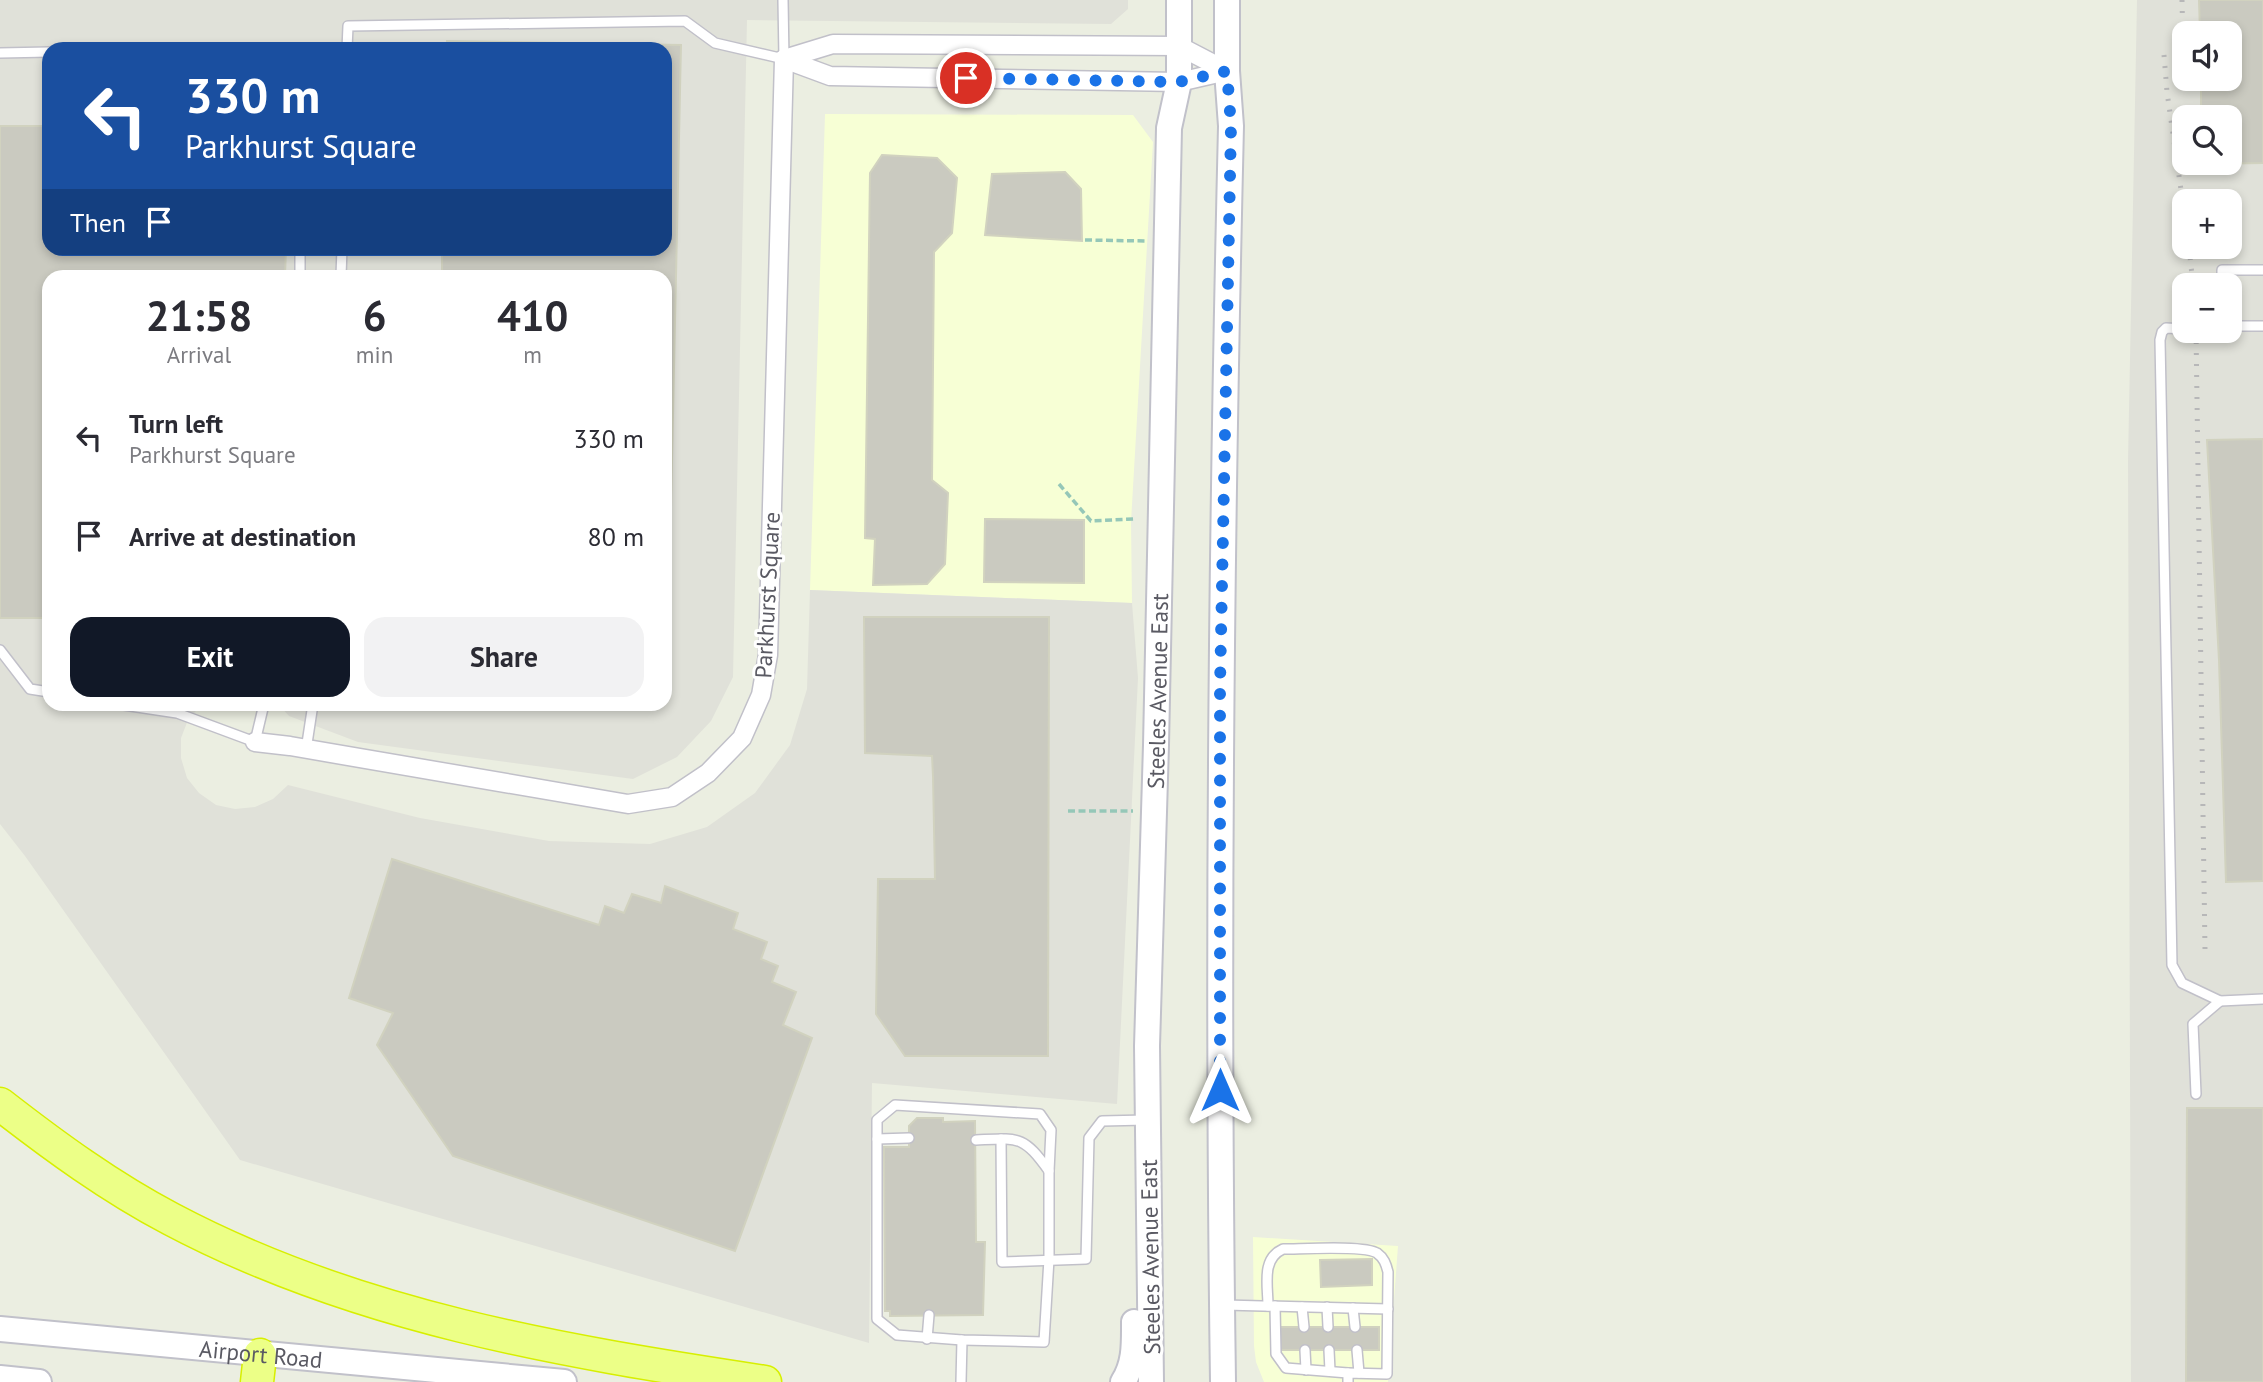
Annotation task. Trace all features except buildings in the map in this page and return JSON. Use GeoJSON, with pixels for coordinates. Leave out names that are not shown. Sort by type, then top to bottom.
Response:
{"type":"FeatureCollection","features":[{"type":"Feature","properties":{"kind":"highway"},"geometry":{"type":"LineString","coordinates":[[0,1104],[99,1176],[143,1204],[212,1240],[311,1283],[438,1322],[765,1382]]}},
{"type":"Feature","properties":{"kind":"main road","name":"Steeles Avenue East"},"geometry":{"type":"LineString","coordinates":[[1151,1382],[1147,1046],[1170,128],[1179,82],[1179,0]]}},
{"type":"Feature","properties":{"kind":"main road"},"geometry":{"type":"LineString","coordinates":[[1223,1382],[1219,785],[1231,126],[1227,71],[1227,0]]}},
{"type":"Feature","properties":{"kind":"main road"},"geometry":{"type":"LineString","coordinates":[[1124,1382],[1134,1356],[1134,1301],[1150,1273]]}},
{"type":"Feature","properties":{"kind":"main road"},"geometry":{"type":"LineString","coordinates":[[1222,1316],[1228,1352],[1240,1382]]}},
{"type":"Feature","properties":{"kind":"main road","name":"Airport Road"},"geometry":{"type":"LineString","coordinates":[[0,1329],[259,1368],[564,1382]]}},
{"type":"Feature","properties":{"kind":"main road"},"geometry":{"type":"LineString","coordinates":[[0,1378],[39,1382]]}},
{"type":"Feature","properties":{"kind":"street"},"geometry":{"type":"LineString","coordinates":[[784,59],[833,44],[1179,46],[1227,71]]}},
{"type":"Feature","properties":{"kind":"street"},"geometry":{"type":"LineString","coordinates":[[784,59],[830,76],[1179,82],[1227,71]]}},
{"type":"Feature","properties":{"kind":"street","name":"Parkhurst Square"},"geometry":{"type":"LineString","coordinates":[[255,742],[628,804],[672,797],[708,773],[742,738],[761,695],[768,655],[784,59]]}},
{"type":"Feature","properties":{"kind":"lane"},"geometry":{"type":"LineString","coordinates":[[347,42],[348,26],[685,22],[715,43],[784,59],[783,0]]}},
{"type":"Feature","properties":{"kind":"lane"},"geometry":{"type":"LineString","coordinates":[[0,52],[42,52]]}},
{"type":"Feature","properties":{"kind":"lane"},"geometry":{"type":"LineString","coordinates":[[2222,273],[2222,270],[2263,270]]}},
{"type":"Feature","properties":{"kind":"lane"},"geometry":{"type":"LineString","coordinates":[[2242,326],[2263,326]]}},
{"type":"Feature","properties":{"kind":"lane"},"geometry":{"type":"LineString","coordinates":[[2172,328],[2166,328],[2160,340],[2172,965],[2182,983],[2220,1001],[2263,999]]}},
{"type":"Feature","properties":{"kind":"lane"},"geometry":{"type":"LineString","coordinates":[[0,650],[30,689],[42,691]]}},
{"type":"Feature","properties":{"kind":"lane"},"geometry":{"type":"LineString","coordinates":[[164,711],[177,713],[255,742],[262,711]]}},
{"type":"Feature","properties":{"kind":"lane"},"geometry":{"type":"LineString","coordinates":[[306,750],[312,711]]}},
{"type":"Feature","properties":{"kind":"lane"},"geometry":{"type":"LineString","coordinates":[[2196,1094],[2193,1024],[2220,1001]]}},
{"type":"Feature","properties":{"kind":"lane"},"geometry":{"type":"LineString","coordinates":[[895,1105],[1040,1114],[1051,1130],[1049,1259],[1044,1342],[928,1339],[897,1335],[877,1319],[877,1120],[895,1105]]}},
{"type":"Feature","properties":{"kind":"lane"},"geometry":{"type":"LineString","coordinates":[[1001,1139],[1002,1262],[1086,1259],[1090,1138],[1102,1121],[1148,1120]]}},
{"type":"Feature","properties":{"kind":"lane"},"geometry":{"type":"LineString","coordinates":[[877,1139],[909,1138]]}},
{"type":"Feature","properties":{"kind":"lane"},"geometry":{"type":"LineString","coordinates":[[976,1140],[1018,1139],[1033,1149],[1049,1171]]}},
{"type":"Feature","properties":{"kind":"lane"},"geometry":{"type":"LineString","coordinates":[[1283,1249],[1375,1252],[1386,1262],[1388,1309],[1387,1374],[1359,1373],[1348,1377],[1330,1371],[1286,1368],[1276,1354],[1267,1271],[1270,1259],[1283,1249]]}},
{"type":"Feature","properties":{"kind":"lane"},"geometry":{"type":"LineString","coordinates":[[1222,1316],[1272,1306],[1388,1309]]}},
{"type":"Feature","properties":{"kind":"lane"},"geometry":{"type":"LineString","coordinates":[[1302,1307],[1304,1326]]}},
{"type":"Feature","properties":{"kind":"lane"},"geometry":{"type":"LineString","coordinates":[[1327,1307],[1328,1326]]}},
{"type":"Feature","properties":{"kind":"lane"},"geometry":{"type":"LineString","coordinates":[[1353,1308],[1355,1327]]}},
{"type":"Feature","properties":{"kind":"lane"},"geometry":{"type":"LineString","coordinates":[[928,1339],[929,1315]]}},
{"type":"Feature","properties":{"kind":"lane"},"geometry":{"type":"LineString","coordinates":[[961,1382],[962,1340]]}},
{"type":"Feature","properties":{"kind":"lane"},"geometry":{"type":"LineString","coordinates":[[1305,1350],[1306,1370]]}},
{"type":"Feature","properties":{"kind":"lane"},"geometry":{"type":"LineString","coordinates":[[1329,1350],[1330,1371]]}},
{"type":"Feature","properties":{"kind":"lane"},"geometry":{"type":"LineString","coordinates":[[1357,1350],[1359,1373]]}},
{"type":"Feature","properties":{"kind":"path"},"geometry":{"type":"LineString","coordinates":[[1085,240],[1151,241]]}},
{"type":"Feature","properties":{"kind":"path"},"geometry":{"type":"LineString","coordinates":[[1059,484],[1091,521],[1134,519]]}},
{"type":"Feature","properties":{"kind":"path"},"geometry":{"type":"LineString","coordinates":[[1068,811],[1134,811]]}},
{"type":"Feature","properties":{"kind":"shaded area"},"geometry":{"type":"Polygon","coordinates":[[[0,0],[1128,0],[1128,9],[1111,24],[747,20],[733,677],[711,721],[677,757],[633,779],[358,742],[289,716],[284,711],[672,711],[672,270],[42,270],[42,711],[196,711],[188,720],[181,738],[181,758],[187,778],[199,793],[216,805],[235,809],[255,807],[273,799],[288,785],[420,818],[549,841],[650,844],[707,827],[755,793],[790,745],[807,689],[810,590],[1132,603],[1138,678],[1117,1104],[872,1083],[869,1343],[240,1160],[0,824],[0,0]]]}},
{"type":"Feature","properties":{"kind":"shaded area"},"geometry":{"type":"Polygon","coordinates":[[[2137,0],[2263,0],[2263,1382],[2131,1382],[2128,462],[2137,0]]]}},
{"type":"Feature","properties":{"kind":"shaded area"},"geometry":{"type":"Polygon","coordinates":[[[825,114],[1133,115],[1153,142],[1131,522],[1132,603],[810,590],[825,114]]]}},
{"type":"Feature","properties":{"kind":"shaded area"},"geometry":{"type":"Polygon","coordinates":[[[1253,1237],[1398,1246],[1388,1382],[1264,1382],[1256,1362],[1254,1346],[1253,1237]]]}},
{"type":"Feature","properties":{"kind":"railway"},"geometry":{"type":"LineString","coordinates":[[2182,0],[2182,21]]}},
{"type":"Feature","properties":{"kind":"railway"},"geometry":{"type":"LineString","coordinates":[[2164,55],[2181,189]]}},
{"type":"Feature","properties":{"kind":"railway"},"geometry":{"type":"LineString","coordinates":[[2190,259],[2192,273]]}},
{"type":"Feature","properties":{"kind":"railway"},"geometry":{"type":"LineString","coordinates":[[2196,343],[2205,950]]}},
{"type":"Feature","properties":{"kind":"route"},"geometry":{"type":"LineString","coordinates":[[966,78],[1179,82],[1227,71],[1231,126],[1220,687],[1220,1090]]}}]}
